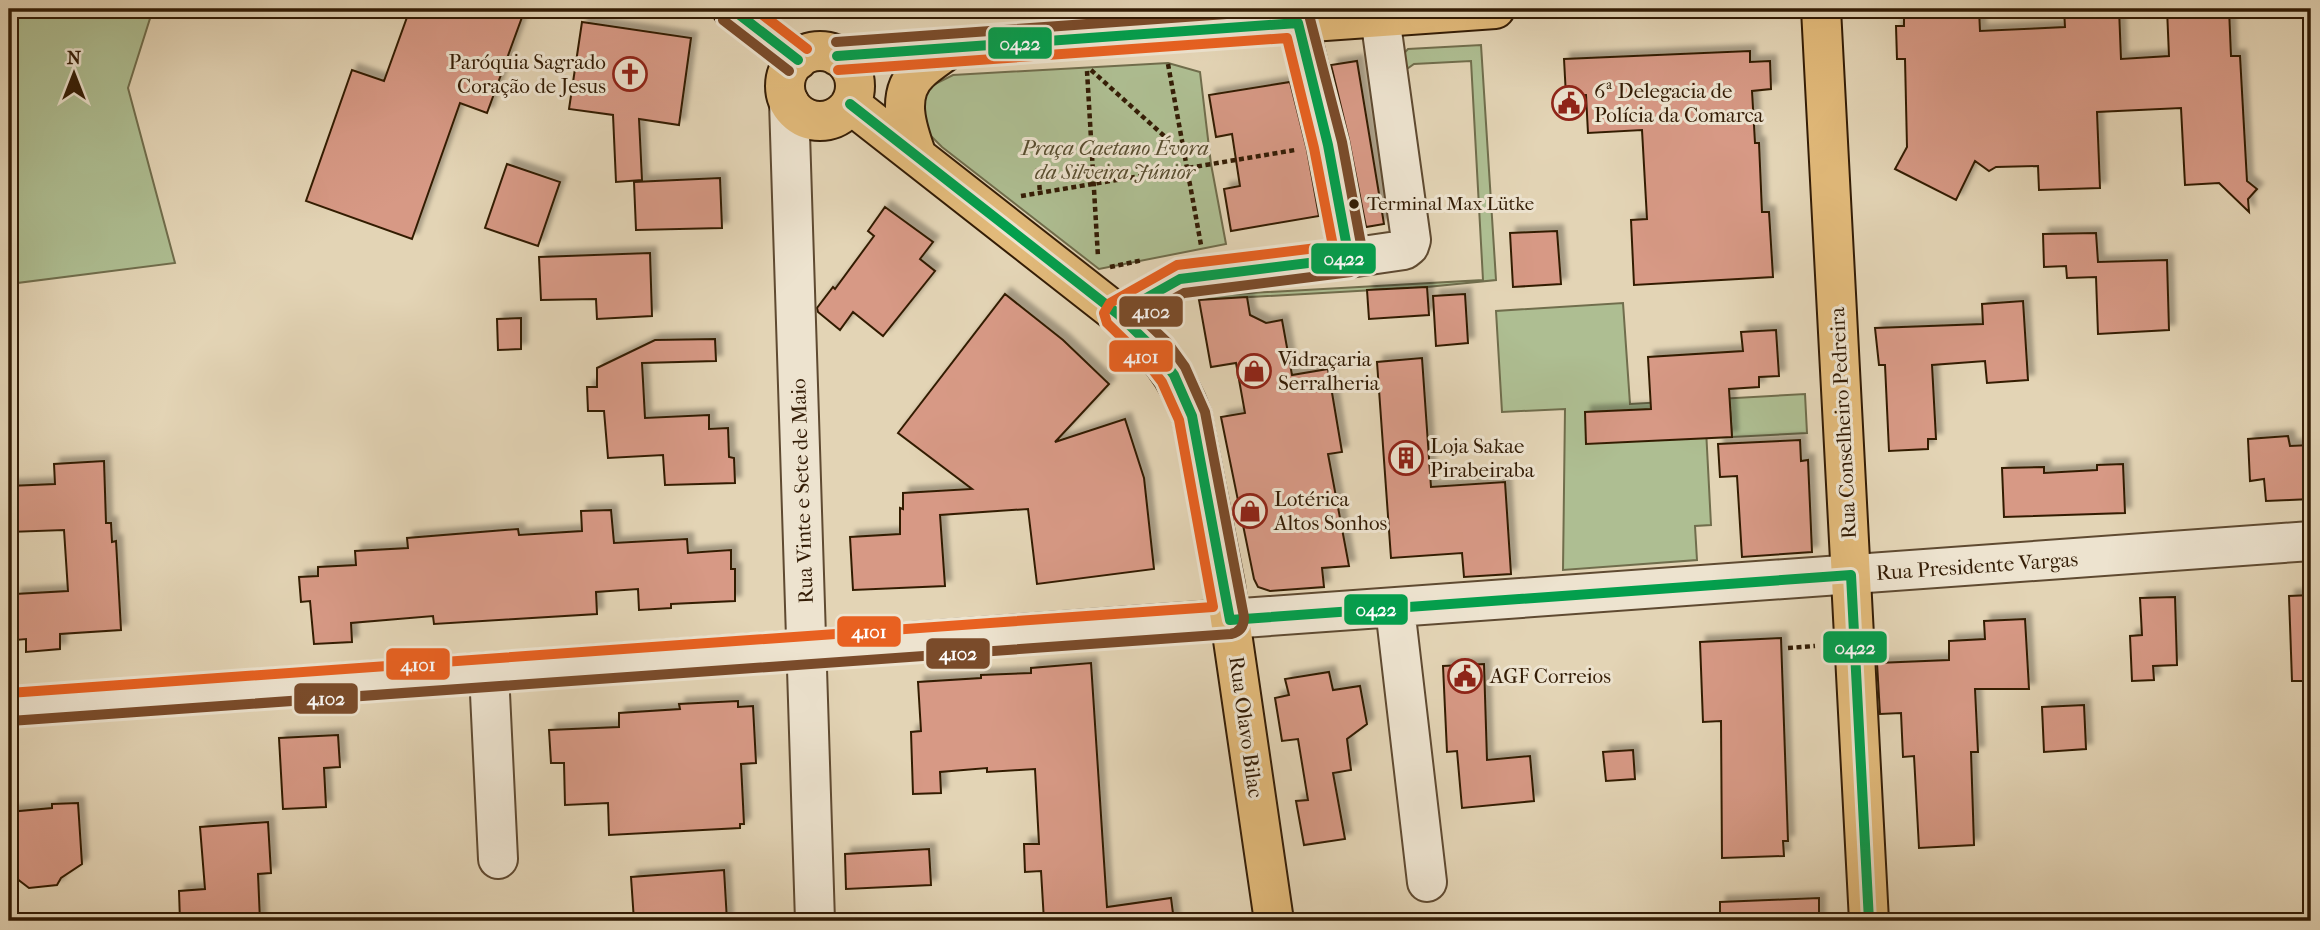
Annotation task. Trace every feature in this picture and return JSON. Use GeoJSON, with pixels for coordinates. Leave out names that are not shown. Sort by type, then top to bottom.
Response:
{"type":"FeatureCollection","features":[{"type":"Feature","properties":{"kind":"main road"},"geometry":{"type":"LineString","coordinates":[[732,9],[797,60]]}},
{"type":"Feature","properties":{"kind":"main road"},"geometry":{"type":"LineString","coordinates":[[838,56],[852,72],[855,83],[855,94],[844,113],[835,118],[814,120],[796,111],[789,102],[786,79],[797,60],[817,51],[838,56],[1298,16],[1380,17],[1495,9]]}},
{"type":"Feature","properties":{"kind":"main road","name":"Rua Conselheiro Pedreira"},"geometry":{"type":"LineString","coordinates":[[1821,9],[1869,921]]}},
{"type":"Feature","properties":{"kind":"main road"},"geometry":{"type":"LineString","coordinates":[[916,156],[905,124],[906,93],[917,73],[950,48]]}},
{"type":"Feature","properties":{"kind":"main road","name":"Rua Olavo Bilac"},"geometry":{"type":"LineString","coordinates":[[850,104],[1118,314],[1156,351],[1174,375],[1192,416],[1230,620],[1274,921]]}},
{"type":"Feature","properties":{"kind":"street"},"geometry":{"type":"LineString","coordinates":[[1298,16],[1328,145],[1349,258]]}},
{"type":"Feature","properties":{"kind":"street"},"geometry":{"type":"LineString","coordinates":[[1118,314],[1180,279],[1349,258],[1404,250],[1409,246],[1411,240],[1380,17]]}},
{"type":"Feature","properties":{"kind":"street","name":"Rua Vinte e Sete de Maio"},"geometry":{"type":"LineString","coordinates":[[789,102],[815,921]]}},
{"type":"Feature","properties":{"kind":"street","name":"Rua Presidente Vargas"},"geometry":{"type":"LineString","coordinates":[[9,708],[2311,541]]}},
{"type":"Feature","properties":{"kind":"street"},"geometry":{"type":"LineString","coordinates":[[1395,608],[1427,882]]}},
{"type":"Feature","properties":{"kind":"street"},"geometry":{"type":"LineString","coordinates":[[489,673],[498,859]]}},
{"type":"Feature","properties":{"kind":"path"},"geometry":{"type":"LineString","coordinates":[[1154,63],[1168,62],[1207,275]]}},
{"type":"Feature","properties":{"kind":"path"},"geometry":{"type":"LineString","coordinates":[[1087,67],[1101,66]]}},
{"type":"Feature","properties":{"kind":"path"},"geometry":{"type":"LineString","coordinates":[[1087,67],[1185,155]]}},
{"type":"Feature","properties":{"kind":"path"},"geometry":{"type":"LineString","coordinates":[[1087,67],[1099,269],[1150,259]]}},
{"type":"Feature","properties":{"kind":"path"},"geometry":{"type":"LineString","coordinates":[[1010,198],[1328,145]]}},
{"type":"Feature","properties":{"kind":"path"},"geometry":{"type":"LineString","coordinates":[[1038,168],[1040,193]]}},
{"type":"Feature","properties":{"kind":"path"},"geometry":{"type":"LineString","coordinates":[[1788,648],[1815,646]]}},
{"type":"Feature","properties":{"kind":"green space"},"geometry":{"type":"Polygon","coordinates":[[[9,9],[153,9],[128,88],[175,263],[9,284],[9,9]]]}},
{"type":"Feature","properties":{"kind":"green space"},"geometry":{"type":"Polygon","coordinates":[[[1481,45],[1496,280],[1427,287],[1199,300],[1198,296],[1483,280],[1471,61],[1414,64],[1394,78],[1394,64],[1408,49],[1481,45]]]}},
{"type":"Feature","properties":{"kind":"green space","name":"Praça Caetano Évora da Silveira Júnior"},"geometry":{"type":"Polygon","coordinates":[[[1168,63],[1200,72],[1211,164],[1226,244],[1099,269],[942,147],[925,130],[921,107],[925,93],[931,86],[953,75],[1168,63]]]}},
{"type":"Feature","properties":{"kind":"green space"},"geometry":{"type":"Polygon","coordinates":[[[1623,303],[1630,404],[1805,394],[1807,433],[1732,437],[1730,409],[1705,410],[1711,525],[1695,526],[1697,560],[1563,570],[1565,409],[1502,412],[1496,311],[1623,303]]]}},
{"type":"Feature","properties":{"kind":"building"},"geometry":{"type":"Polygon","coordinates":[[[410,9],[525,9],[487,113],[460,103],[412,239],[306,201],[352,70],[384,81],[410,9]]]}},
{"type":"Feature","properties":{"kind":"building"},"geometry":{"type":"Polygon","coordinates":[[[1904,9],[1979,9],[1980,31],[2065,27],[2064,9],[2119,9],[2121,59],[2169,56],[2167,9],[2229,9],[2231,56],[2240,56],[2247,181],[2257,189],[2248,199],[2249,212],[2219,183],[2185,185],[2181,108],[2097,112],[2100,188],[2039,190],[2038,166],[1996,167],[1989,171],[1975,161],[1956,200],[1895,169],[1907,147],[1905,59],[1897,59],[1896,26],[1904,26],[1904,9]]]}},
{"type":"Feature","properties":{"kind":"building","name":"Paróquia Sagrado Coração de Jesus"},"geometry":{"type":"Polygon","coordinates":[[[582,22],[691,38],[679,125],[639,119],[642,180],[616,182],[613,115],[569,109],[582,22]]]}},
{"type":"Feature","properties":{"kind":"building"},"geometry":{"type":"Polygon","coordinates":[[[1750,51],[1750,62],[1770,61],[1771,89],[1752,91],[1755,143],[1759,143],[1762,212],[1769,212],[1773,277],[1634,285],[1631,220],[1647,219],[1642,130],[1588,133],[1586,95],[1566,96],[1564,59],[1750,51]]]}},
{"type":"Feature","properties":{"kind":"building"},"geometry":{"type":"Polygon","coordinates":[[[1357,61],[1384,224],[1366,227],[1331,65],[1357,61]]]}},
{"type":"Feature","properties":{"kind":"building"},"geometry":{"type":"Polygon","coordinates":[[[1290,82],[1307,150],[1319,216],[1231,231],[1224,189],[1240,186],[1232,134],[1216,137],[1209,95],[1290,82]]]}},
{"type":"Feature","properties":{"kind":"building"},"geometry":{"type":"Polygon","coordinates":[[[507,164],[560,182],[538,246],[485,228],[507,164]]]}},
{"type":"Feature","properties":{"kind":"building"},"geometry":{"type":"Polygon","coordinates":[[[720,178],[722,228],[636,230],[634,182],[720,178]]]}},
{"type":"Feature","properties":{"kind":"building"},"geometry":{"type":"Polygon","coordinates":[[[885,207],[933,242],[920,259],[935,271],[883,336],[853,312],[840,330],[818,312],[817,308],[833,287],[835,289],[874,236],[868,231],[885,207]]]}},
{"type":"Feature","properties":{"kind":"building"},"geometry":{"type":"Polygon","coordinates":[[[1557,231],[1561,284],[1513,287],[1510,233],[1557,231]]]}},
{"type":"Feature","properties":{"kind":"building"},"geometry":{"type":"Polygon","coordinates":[[[2096,233],[2098,262],[2167,260],[2169,330],[2098,334],[2096,277],[2067,278],[2066,266],[2044,267],[2043,234],[2096,233]]]}},
{"type":"Feature","properties":{"kind":"building"},"geometry":{"type":"Polygon","coordinates":[[[650,253],[652,316],[597,319],[596,299],[541,300],[539,257],[650,253]]]}},
{"type":"Feature","properties":{"kind":"building"},"geometry":{"type":"Polygon","coordinates":[[[1427,287],[1429,315],[1369,319],[1367,290],[1427,287]]]}},
{"type":"Feature","properties":{"kind":"building"},"geometry":{"type":"Polygon","coordinates":[[[1005,294],[1063,340],[1109,384],[1055,442],[1125,419],[1144,478],[1154,569],[1037,584],[1028,509],[940,515],[945,586],[853,590],[850,537],[900,534],[903,493],[972,489],[898,433],[1005,294]]]}},
{"type":"Feature","properties":{"kind":"building"},"geometry":{"type":"Polygon","coordinates":[[[1465,294],[1468,343],[1436,346],[1433,296],[1465,294]]]}},
{"type":"Feature","properties":{"kind":"building"},"geometry":{"type":"Polygon","coordinates":[[[1247,297],[1250,315],[1266,323],[1282,320],[1292,375],[1328,369],[1342,452],[1328,454],[1349,566],[1322,568],[1324,587],[1270,591],[1258,587],[1254,579],[1221,417],[1245,413],[1236,363],[1211,367],[1199,300],[1247,297]]]}},
{"type":"Feature","properties":{"kind":"building"},"geometry":{"type":"Polygon","coordinates":[[[2023,301],[2028,380],[1987,383],[1985,361],[1932,365],[1936,439],[1928,439],[1928,449],[1889,451],[1885,365],[1879,365],[1875,328],[1983,324],[1982,304],[2023,301]]]}},
{"type":"Feature","properties":{"kind":"building"},"geometry":{"type":"Polygon","coordinates":[[[521,318],[521,349],[498,350],[497,319],[521,318]]]}},
{"type":"Feature","properties":{"kind":"building"},"geometry":{"type":"Polygon","coordinates":[[[1776,330],[1779,376],[1759,377],[1759,387],[1729,389],[1732,437],[1586,444],[1585,412],[1651,409],[1648,357],[1743,351],[1741,332],[1776,330]]]}},
{"type":"Feature","properties":{"kind":"building"},"geometry":{"type":"Polygon","coordinates":[[[715,339],[716,361],[642,363],[645,418],[709,415],[709,429],[728,428],[729,457],[734,458],[735,483],[665,485],[663,455],[608,458],[604,411],[588,411],[587,387],[597,387],[597,368],[655,340],[715,339]]]}},
{"type":"Feature","properties":{"kind":"building"},"geometry":{"type":"Polygon","coordinates":[[[1422,358],[1431,487],[1505,482],[1511,574],[1464,577],[1462,553],[1391,558],[1377,362],[1422,358]]]}},
{"type":"Feature","properties":{"kind":"building"},"geometry":{"type":"Polygon","coordinates":[[[2288,436],[2290,446],[2311,445],[2311,499],[2266,501],[2264,479],[2250,481],[2248,439],[2288,436]]]}},
{"type":"Feature","properties":{"kind":"building"},"geometry":{"type":"Polygon","coordinates":[[[1800,440],[1801,461],[1808,460],[1812,552],[1742,557],[1737,476],[1720,477],[1718,444],[1800,440]]]}},
{"type":"Feature","properties":{"kind":"building"},"geometry":{"type":"Polygon","coordinates":[[[104,461],[106,523],[111,523],[112,542],[116,541],[121,630],[60,634],[60,649],[26,652],[26,639],[16,640],[15,594],[68,591],[64,530],[9,532],[9,486],[55,484],[54,464],[104,461]]]}},
{"type":"Feature","properties":{"kind":"building"},"geometry":{"type":"Polygon","coordinates":[[[2123,464],[2125,513],[2004,517],[2002,468],[2044,467],[2044,473],[2097,470],[2097,465],[2123,464]]]}},
{"type":"Feature","properties":{"kind":"building"},"geometry":{"type":"Polygon","coordinates":[[[611,510],[614,543],[687,539],[688,553],[731,550],[731,569],[735,569],[735,601],[671,604],[671,608],[639,610],[638,589],[596,592],[597,614],[434,624],[433,616],[351,623],[352,642],[314,644],[310,601],[301,602],[299,577],[318,576],[318,567],[356,565],[355,551],[408,548],[407,538],[518,529],[519,535],[582,531],[581,511],[611,510]]]}},
{"type":"Feature","properties":{"kind":"building"},"geometry":{"type":"Polygon","coordinates":[[[2311,595],[2311,681],[2292,681],[2289,596],[2311,595]]]}},
{"type":"Feature","properties":{"kind":"building"},"geometry":{"type":"Polygon","coordinates":[[[2175,597],[2177,665],[2153,666],[2154,680],[2132,681],[2130,636],[2142,635],[2140,598],[2175,597]]]}},
{"type":"Feature","properties":{"kind":"building"},"geometry":{"type":"Polygon","coordinates":[[[2025,619],[2029,689],[1975,689],[1978,752],[1971,752],[1974,845],[1919,848],[1914,756],[1903,757],[1901,713],[1880,714],[1877,663],[1949,660],[1949,641],[1985,639],[1984,621],[2025,619]]]}},
{"type":"Feature","properties":{"kind":"building"},"geometry":{"type":"Polygon","coordinates":[[[1781,638],[1788,841],[1783,841],[1784,856],[1722,858],[1721,721],[1703,722],[1700,642],[1781,638]]]}},
{"type":"Feature","properties":{"kind":"building"},"geometry":{"type":"Polygon","coordinates":[[[1091,663],[1107,907],[1171,898],[1174,921],[1044,921],[1041,871],[1025,872],[1024,844],[1039,844],[1035,769],[987,772],[987,768],[940,772],[941,793],[913,794],[911,732],[921,731],[918,682],[1031,673],[1031,668],[1091,663]]]}},
{"type":"Feature","properties":{"kind":"building"},"geometry":{"type":"Polygon","coordinates":[[[1484,664],[1487,760],[1530,756],[1534,801],[1462,808],[1457,751],[1447,752],[1443,666],[1484,664]]]}},
{"type":"Feature","properties":{"kind":"building"},"geometry":{"type":"Polygon","coordinates":[[[1329,672],[1333,690],[1360,686],[1367,724],[1347,739],[1351,770],[1333,773],[1345,839],[1304,845],[1296,801],[1308,800],[1298,739],[1282,741],[1275,698],[1289,695],[1285,679],[1329,672]]]}},
{"type":"Feature","properties":{"kind":"building"},"geometry":{"type":"Polygon","coordinates":[[[738,701],[738,707],[753,706],[756,763],[741,764],[744,824],[740,824],[740,828],[609,835],[608,803],[565,805],[564,763],[551,763],[549,730],[619,727],[619,713],[680,709],[679,704],[738,701]]]}},
{"type":"Feature","properties":{"kind":"building"},"geometry":{"type":"Polygon","coordinates":[[[2084,705],[2086,749],[2044,752],[2042,707],[2084,705]]]}},
{"type":"Feature","properties":{"kind":"building"},"geometry":{"type":"Polygon","coordinates":[[[338,735],[340,767],[324,768],[326,807],[283,809],[279,738],[338,735]]]}},
{"type":"Feature","properties":{"kind":"building"},"geometry":{"type":"Polygon","coordinates":[[[1633,750],[1635,779],[1606,781],[1603,752],[1633,750]]]}},
{"type":"Feature","properties":{"kind":"building"},"geometry":{"type":"Polygon","coordinates":[[[78,803],[82,864],[61,878],[57,885],[29,888],[16,878],[16,869],[9,869],[9,812],[52,808],[52,804],[78,803]]]}},
{"type":"Feature","properties":{"kind":"building"},"geometry":{"type":"Polygon","coordinates":[[[268,822],[271,873],[258,874],[260,921],[180,921],[179,891],[205,889],[200,827],[268,822]]]}},
{"type":"Feature","properties":{"kind":"building"},"geometry":{"type":"Polygon","coordinates":[[[929,849],[931,885],[846,889],[845,854],[929,849]]]}},
{"type":"Feature","properties":{"kind":"building"},"geometry":{"type":"Polygon","coordinates":[[[724,870],[727,921],[634,921],[631,877],[724,870]]]}},
{"type":"Feature","properties":{"kind":"building"},"geometry":{"type":"Polygon","coordinates":[[[1819,898],[1819,921],[1720,921],[1720,902],[1819,898]]]}},
{"type":"Feature","properties":{"kind":"transit line","name":"0422"},"geometry":{"type":"LineString","coordinates":[[732,9],[798,60]]}},
{"type":"Feature","properties":{"kind":"transit line","name":"4101"},"geometry":{"type":"LineString","coordinates":[[755,9],[807,49]]}},
{"type":"Feature","properties":{"kind":"transit line","name":"4102"},"geometry":{"type":"LineString","coordinates":[[10,721],[1231,634],[1239,630],[1244,617],[1205,412],[1185,367],[1167,342],[1141,317],[1184,293],[1351,272],[1361,265],[1363,255],[1342,142],[1309,15],[1297,9],[836,42]]}},
{"type":"Feature","properties":{"kind":"transit line","name":"4102"},"geometry":{"type":"LineString","coordinates":[[723,20],[789,71]]}},
{"type":"Feature","properties":{"kind":"transit line","name":"0422"},"geometry":{"type":"LineString","coordinates":[[837,56],[1298,23],[1328,145],[1349,258],[1180,279],[1118,314]]}},
{"type":"Feature","properties":{"kind":"transit line","name":"4101"},"geometry":{"type":"LineString","coordinates":[[9,693],[1213,607],[1179,420],[1162,382],[1145,360],[1107,323],[1104,313],[1110,303],[1177,265],[1333,246],[1314,148],[1287,38],[838,70]]}},
{"type":"Feature","properties":{"kind":"transit line","name":"0422"},"geometry":{"type":"LineString","coordinates":[[850,104],[1118,314],[1156,351],[1174,375],[1192,416],[1230,620],[1851,575],[1869,921]]}},
{"type":"Feature","properties":{"kind":"place","name":"Paróquia Sagrado Coração de Jesus"},"geometry":{"type":"Point","coordinates":[630,74]}},
{"type":"Feature","properties":{"kind":"place","name":"6ª Delegacia de Polícia da Comarca"},"geometry":{"type":"Point","coordinates":[1569,103]}},
{"type":"Feature","properties":{"kind":"place","name":"Terminal Max Lütke"},"geometry":{"type":"Point","coordinates":[1354,204]}},
{"type":"Feature","properties":{"kind":"place","name":"Vidraçaria Serralheria"},"geometry":{"type":"Point","coordinates":[1254,371]}},
{"type":"Feature","properties":{"kind":"place","name":"Loja Sakae Pirabeiraba"},"geometry":{"type":"Point","coordinates":[1406,458]}},
{"type":"Feature","properties":{"kind":"place","name":"Lotérica Altos Sonhos"},"geometry":{"type":"Point","coordinates":[1250,511]}},
{"type":"Feature","properties":{"kind":"place","name":"AGF Correios"},"geometry":{"type":"Point","coordinates":[1465,676]}}]}
